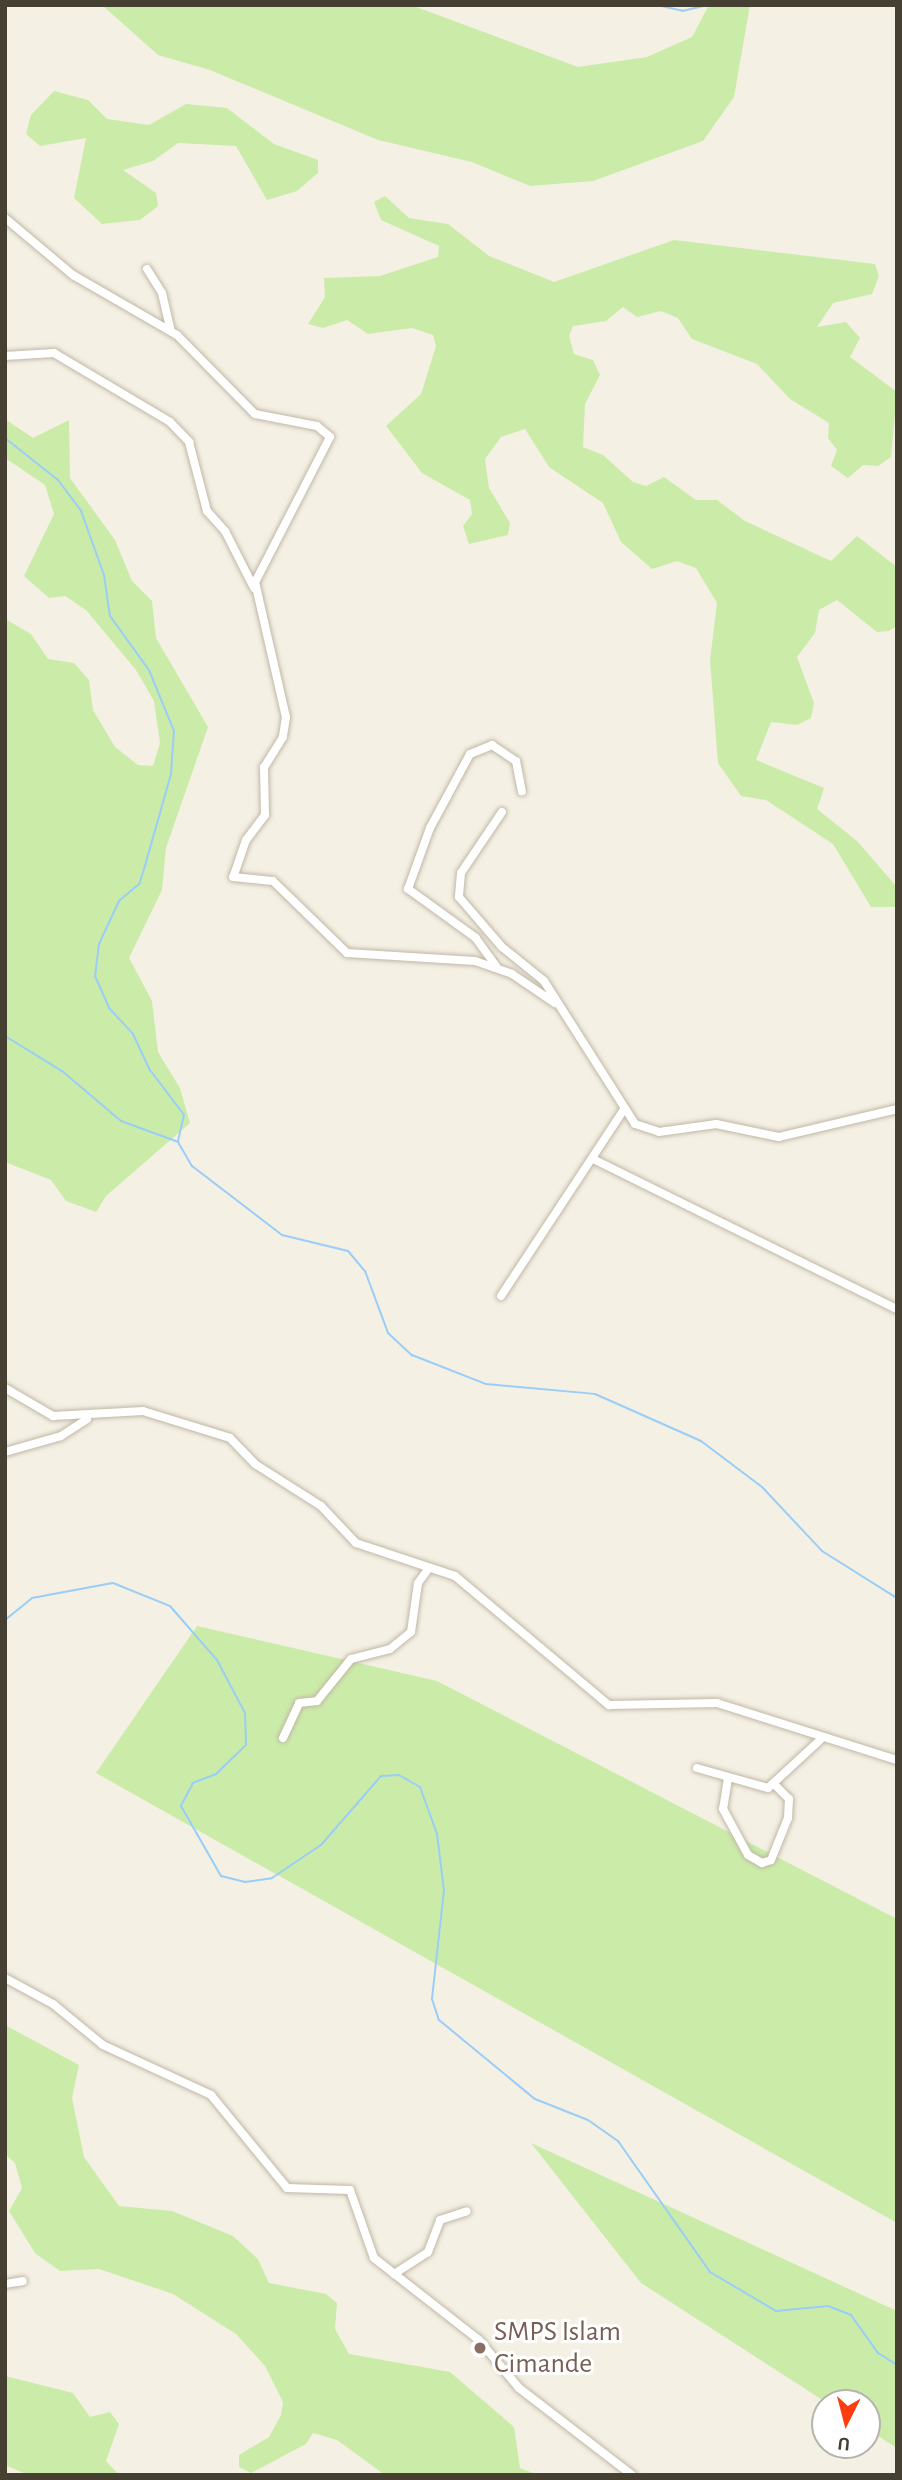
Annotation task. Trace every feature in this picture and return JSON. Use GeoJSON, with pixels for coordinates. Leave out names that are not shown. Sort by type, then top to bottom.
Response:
{"type":"FeatureCollection","features":[{"type":"Feature","properties":{"kind":"street"},"geometry":{"type":"LineString","coordinates":[[5,218],[73,275],[146,323],[171,331],[255,414],[317,426],[330,437],[254,588]]}},
{"type":"Feature","properties":{"kind":"street"},"geometry":{"type":"LineString","coordinates":[[147,269],[162,293],[171,331]]}},
{"type":"Feature","properties":{"kind":"street"},"geometry":{"type":"LineString","coordinates":[[5,356],[54,352],[170,422],[189,442],[207,511],[225,531],[254,588],[285,694],[286,717],[283,737],[264,767],[266,812],[234,863],[233,877],[273,880],[347,953],[496,966]]}},
{"type":"Feature","properties":{"kind":"street"},"geometry":{"type":"LineString","coordinates":[[522,791],[516,761],[492,745],[470,754],[430,828],[408,889],[475,938],[496,966],[555,1003]]}},
{"type":"Feature","properties":{"kind":"street"},"geometry":{"type":"LineString","coordinates":[[502,812],[468,859],[457,893],[502,947],[544,981],[623,1111],[654,1132],[709,1124],[779,1137],[897,1109]]}},
{"type":"Feature","properties":{"kind":"street"},"geometry":{"type":"LineString","coordinates":[[501,1296],[623,1111]]}},
{"type":"Feature","properties":{"kind":"street"},"geometry":{"type":"LineString","coordinates":[[593,1158],[897,1309]]}},
{"type":"Feature","properties":{"kind":"street"},"geometry":{"type":"LineString","coordinates":[[5,1388],[53,1416],[87,1419],[143,1412],[220,1433],[321,1506],[356,1543],[455,1576],[609,1705],[718,1703],[820,1740],[897,1760]]}},
{"type":"Feature","properties":{"kind":"street"},"geometry":{"type":"LineString","coordinates":[[5,1452],[61,1436],[87,1419]]}},
{"type":"Feature","properties":{"kind":"street"},"geometry":{"type":"LineString","coordinates":[[283,1738],[299,1703],[317,1701],[351,1659],[390,1649],[411,1632],[418,1583],[429,1568]]}},
{"type":"Feature","properties":{"kind":"street"},"geometry":{"type":"LineString","coordinates":[[776,1786],[820,1740]]}},
{"type":"Feature","properties":{"kind":"street"},"geometry":{"type":"LineString","coordinates":[[697,1768],[728,1778],[776,1786],[789,1799],[788,1818],[771,1860],[762,1863],[748,1855],[723,1809],[728,1778]]}},
{"type":"Feature","properties":{"kind":"street"},"geometry":{"type":"LineString","coordinates":[[5,1978],[53,2004],[103,2045],[211,2095],[287,2188],[350,2190],[370,2251],[394,2274],[479,2340],[511,2381],[632,2475]]}},
{"type":"Feature","properties":{"kind":"street"},"geometry":{"type":"LineString","coordinates":[[394,2274],[428,2252],[440,2220],[467,2211]]}},
{"type":"Feature","properties":{"kind":"street"},"geometry":{"type":"LineString","coordinates":[[5,2284],[23,2280]]}},
{"type":"Feature","properties":{"kind":"green space"},"geometry":{"type":"Polygon","coordinates":[[[102,5],[411,5],[578,67],[647,57],[692,37],[709,5],[750,5],[734,97],[703,141],[593,181],[530,186],[472,162],[378,140],[210,70],[158,55],[102,5]]]}},
{"type":"Feature","properties":{"kind":"green space"},"geometry":{"type":"Polygon","coordinates":[[[54,91],[88,100],[107,119],[149,125],[186,104],[227,108],[274,144],[318,160],[318,173],[297,191],[267,200],[236,146],[178,143],[153,161],[123,170],[156,193],[158,206],[140,220],[102,224],[74,198],[86,138],[40,146],[26,134],[31,115],[54,91]]]}},
{"type":"Feature","properties":{"kind":"green space"},"geometry":{"type":"Polygon","coordinates":[[[385,196],[409,218],[448,224],[489,256],[554,282],[674,240],[875,264],[879,276],[872,294],[833,303],[817,327],[846,322],[860,338],[850,357],[897,392],[891,457],[878,466],[863,465],[848,478],[831,466],[837,450],[828,438],[829,423],[790,399],[757,364],[692,339],[678,318],[661,311],[637,317],[623,307],[606,321],[573,326],[569,336],[574,354],[593,360],[600,375],[585,404],[583,447],[603,455],[633,482],[646,486],[664,477],[696,500],[717,500],[745,521],[831,561],[857,536],[897,567],[897,626],[889,631],[877,632],[837,600],[819,610],[815,633],[797,657],[814,703],[811,718],[797,725],[771,722],[756,760],[824,788],[817,809],[857,841],[896,886],[897,907],[871,907],[833,844],[766,800],[741,796],[718,763],[710,660],[717,603],[696,568],[677,561],[652,569],[621,542],[603,503],[549,467],[525,429],[501,437],[485,459],[489,488],[510,523],[508,535],[469,544],[463,526],[472,514],[470,500],[422,473],[386,426],[421,394],[436,346],[433,335],[412,328],[368,334],[347,320],[323,328],[308,324],[325,297],[324,278],[380,276],[438,257],[439,246],[381,220],[374,202],[385,196]]]}},
{"type":"Feature","properties":{"kind":"green space"},"geometry":{"type":"Polygon","coordinates":[[[5,419],[33,438],[69,420],[70,478],[115,540],[132,581],[152,601],[156,638],[208,727],[166,848],[162,890],[129,958],[152,1001],[158,1052],[180,1088],[190,1123],[106,1196],[96,1212],[66,1201],[51,1180],[5,1162],[5,619],[31,634],[48,659],[74,663],[89,680],[93,710],[115,747],[138,765],[153,766],[160,743],[154,701],[136,670],[86,610],[65,596],[49,598],[24,576],[54,514],[45,485],[5,458],[5,419]]]}},
{"type":"Feature","properties":{"kind":"green space"},"geometry":{"type":"Polygon","coordinates":[[[197,1626],[437,1681],[897,1919],[897,2223],[96,1773],[197,1626]]]}},
{"type":"Feature","properties":{"kind":"green space"},"geometry":{"type":"Polygon","coordinates":[[[5,2025],[79,2065],[72,2098],[84,2157],[119,2206],[172,2211],[233,2236],[258,2259],[269,2283],[326,2294],[337,2303],[335,2329],[349,2354],[450,2372],[514,2427],[520,2468],[538,2475],[385,2475],[337,2440],[313,2433],[306,2444],[251,2473],[239,2467],[239,2455],[269,2437],[281,2415],[283,2402],[265,2366],[236,2334],[173,2294],[99,2269],[60,2271],[35,2253],[9,2211],[22,2188],[15,2163],[5,2154],[5,2025]]]}},
{"type":"Feature","properties":{"kind":"green space"},"geometry":{"type":"Polygon","coordinates":[[[531,2143],[897,2311],[897,2448],[881,2438],[881,2389],[811,2389],[811,2393],[641,2283],[531,2143]]]}},
{"type":"Feature","properties":{"kind":"green space"},"geometry":{"type":"Polygon","coordinates":[[[5,2376],[73,2393],[90,2417],[110,2412],[119,2424],[106,2461],[119,2475],[28,2475],[5,2465],[5,2376]]]}},
{"type":"Feature","properties":{"kind":"waterway"},"geometry":{"type":"LineString","coordinates":[[657,5],[682,11],[709,5]]}},
{"type":"Feature","properties":{"kind":"waterway"},"geometry":{"type":"LineString","coordinates":[[5,438],[58,480],[81,511],[104,575],[110,616],[149,670],[174,731],[171,774],[145,866],[139,884],[119,901],[99,944],[95,976],[109,1008],[133,1034],[150,1070],[184,1115],[178,1141]]}},
{"type":"Feature","properties":{"kind":"waterway"},"geometry":{"type":"LineString","coordinates":[[5,1036],[62,1071],[121,1121],[178,1142],[192,1166],[282,1235],[348,1251],[365,1271],[388,1333],[412,1355],[486,1384],[595,1394],[701,1441],[762,1487],[822,1551],[897,1598]]}},
{"type":"Feature","properties":{"kind":"waterway"},"geometry":{"type":"LineString","coordinates":[[5,1620],[32,1598],[113,1583],[170,1606],[217,1660],[245,1713],[246,1745],[216,1774],[193,1783],[181,1806],[221,1876],[245,1882],[272,1878],[321,1845],[381,1776],[399,1775],[420,1787],[437,1834],[444,1890],[432,1999],[439,2020],[535,2099],[588,2120],[618,2141],[710,2272],[776,2311],[828,2306],[851,2315],[878,2353],[897,2365]]}},
{"type":"Feature","properties":{"kind":"place","name":"SMPS Islam Cimande"},"geometry":{"type":"Point","coordinates":[480,2348]}}]}
